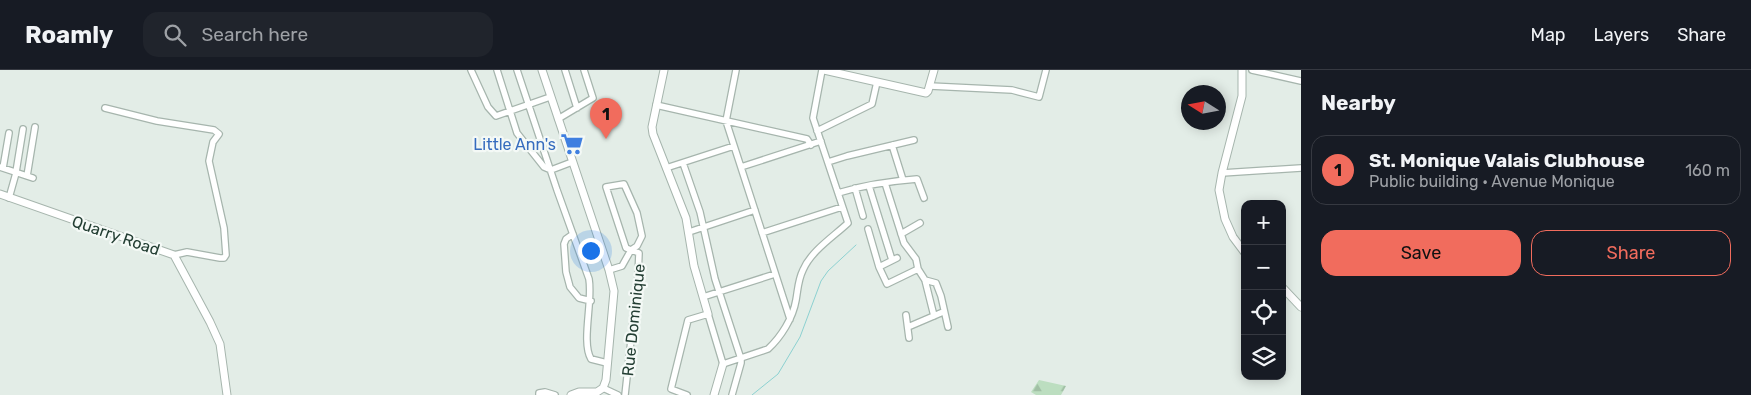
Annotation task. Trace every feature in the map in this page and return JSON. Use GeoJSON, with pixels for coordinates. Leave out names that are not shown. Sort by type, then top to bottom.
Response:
{"type":"FeatureCollection","features":[{"type":"Feature","properties":{"kind":"street"},"geometry":{"type":"LineString","coordinates":[[471,70],[488,107],[496,116],[550,97]]}},
{"type":"Feature","properties":{"kind":"street"},"geometry":{"type":"LineString","coordinates":[[497,70],[517,133],[544,167],[551,170],[572,162]]}},
{"type":"Feature","properties":{"kind":"street"},"geometry":{"type":"LineString","coordinates":[[517,70],[589,280],[590,301],[587,334],[589,356],[591,360],[607,363]]}},
{"type":"Feature","properties":{"kind":"street"},"geometry":{"type":"LineString","coordinates":[[542,70],[609,270],[614,291],[603,388],[597,392],[578,392],[571,395]]}},
{"type":"Feature","properties":{"kind":"street"},"geometry":{"type":"LineString","coordinates":[[565,70],[578,108]]}},
{"type":"Feature","properties":{"kind":"street"},"geometry":{"type":"LineString","coordinates":[[558,119],[593,98],[584,70]]}},
{"type":"Feature","properties":{"kind":"street"},"geometry":{"type":"LineString","coordinates":[[664,70],[652,126],[653,134],[686,218],[694,266],[723,364],[714,395]]}},
{"type":"Feature","properties":{"kind":"street"},"geometry":{"type":"LineString","coordinates":[[736,70],[726,121],[790,319]]}},
{"type":"Feature","properties":{"kind":"street"},"geometry":{"type":"LineString","coordinates":[[723,364],[768,350],[774,344],[790,319],[804,267],[813,255],[848,223],[813,118],[823,70],[926,93],[934,70]]}},
{"type":"Feature","properties":{"kind":"street"},"geometry":{"type":"LineString","coordinates":[[930,86],[1012,90],[1039,97],[1046,70]]}},
{"type":"Feature","properties":{"kind":"street"},"geometry":{"type":"LineString","coordinates":[[1241,248],[1233,237],[1225,219],[1219,190],[1242,96],[1243,74],[1252,70],[1301,81]]}},
{"type":"Feature","properties":{"kind":"street"},"geometry":{"type":"LineString","coordinates":[[817,131],[872,104],[877,82]]}},
{"type":"Feature","properties":{"kind":"street"},"geometry":{"type":"LineString","coordinates":[[656,105],[807,139],[811,145]]}},
{"type":"Feature","properties":{"kind":"street"},"geometry":{"type":"LineString","coordinates":[[105,108],[157,121],[214,130],[219,134],[213,142],[209,160],[224,228],[226,255],[224,258],[220,258],[187,252],[174,255]]}},
{"type":"Feature","properties":{"kind":"street"},"geometry":{"type":"LineString","coordinates":[[9,132],[1,167],[30,177],[35,127]]}},
{"type":"Feature","properties":{"kind":"street"},"geometry":{"type":"LineString","coordinates":[[9,198],[16,172],[23,129]]}},
{"type":"Feature","properties":{"kind":"street"},"geometry":{"type":"LineString","coordinates":[[828,162],[914,140]]}},
{"type":"Feature","properties":{"kind":"street"},"geometry":{"type":"LineString","coordinates":[[741,167],[821,141]]}},
{"type":"Feature","properties":{"kind":"street"},"geometry":{"type":"LineString","coordinates":[[892,145],[903,180]]}},
{"type":"Feature","properties":{"kind":"street"},"geometry":{"type":"LineString","coordinates":[[666,168],[734,146]]}},
{"type":"Feature","properties":{"kind":"street"},"geometry":{"type":"LineString","coordinates":[[683,163],[697,200],[720,292],[741,358],[732,395]]}},
{"type":"Feature","properties":{"kind":"street"},"geometry":{"type":"LineString","coordinates":[[1222,173],[1301,168]]}},
{"type":"Feature","properties":{"kind":"street"},"geometry":{"type":"LineString","coordinates":[[838,193],[855,188],[918,179],[924,198]]}},
{"type":"Feature","properties":{"kind":"street"},"geometry":{"type":"LineString","coordinates":[[885,183],[904,243],[916,259],[918,269],[925,280],[934,316]]}},
{"type":"Feature","properties":{"kind":"street"},"geometry":{"type":"LineString","coordinates":[[609,270],[622,266],[642,236],[637,213],[624,184],[606,187],[626,248],[631,250]]}},
{"type":"Feature","properties":{"kind":"street"},"geometry":{"type":"LineString","coordinates":[[869,186],[895,259],[879,267]]}},
{"type":"Feature","properties":{"kind":"street"},"geometry":{"type":"LineString","coordinates":[[855,188],[863,216]]}},
{"type":"Feature","properties":{"kind":"street","name":"Quarry Road"},"geometry":{"type":"LineString","coordinates":[[0,194],[174,255],[220,344],[227,395]]}},
{"type":"Feature","properties":{"kind":"street"},"geometry":{"type":"LineString","coordinates":[[762,233],[842,207]]}},
{"type":"Feature","properties":{"kind":"street"},"geometry":{"type":"LineString","coordinates":[[689,232],[755,210]]}},
{"type":"Feature","properties":{"kind":"street"},"geometry":{"type":"LineString","coordinates":[[901,234],[920,223]]}},
{"type":"Feature","properties":{"kind":"street"},"geometry":{"type":"LineString","coordinates":[[868,229],[879,267],[887,284],[918,269]]}},
{"type":"Feature","properties":{"kind":"street"},"geometry":{"type":"LineString","coordinates":[[572,234],[566,239],[564,244],[568,281],[579,298],[590,301]]}},
{"type":"Feature","properties":{"kind":"street","name":"Rue Dominique"},"geometry":{"type":"LineString","coordinates":[[625,395],[639,261],[639,253],[631,250]]}},
{"type":"Feature","properties":{"kind":"street"},"geometry":{"type":"LineString","coordinates":[[703,297],[775,274]]}},
{"type":"Feature","properties":{"kind":"street"},"geometry":{"type":"LineString","coordinates":[[925,280],[936,283],[948,327]]}},
{"type":"Feature","properties":{"kind":"street"},"geometry":{"type":"LineString","coordinates":[[1285,290],[1301,307]]}},
{"type":"Feature","properties":{"kind":"street"},"geometry":{"type":"LineString","coordinates":[[908,328],[943,312]]}},
{"type":"Feature","properties":{"kind":"street"},"geometry":{"type":"LineString","coordinates":[[687,395],[672,389],[679,353],[682,350],[688,320],[708,314]]}},
{"type":"Feature","properties":{"kind":"street"},"geometry":{"type":"LineString","coordinates":[[906,315],[908,338]]}},
{"type":"Feature","properties":{"kind":"street","name":"Rue Dominique"},"geometry":{"type":"LineString","coordinates":[[603,388],[618,395]]}},
{"type":"Feature","properties":{"kind":"street"},"geometry":{"type":"LineString","coordinates":[[538,395],[545,392],[555,395]]}},
{"type":"Feature","properties":{"kind":"green space"},"geometry":{"type":"Polygon","coordinates":[[[1039,380],[1066,386],[1061,395],[1036,395],[1031,392],[1039,380]]]}},
{"type":"Feature","properties":{"kind":"waterway"},"geometry":{"type":"LineString","coordinates":[[752,395],[778,374],[800,337],[821,281],[828,271],[856,245]]}},
{"type":"Feature","properties":{"kind":"place","name":"St. Monique Valais Clubhouse"},"geometry":{"type":"Point","coordinates":[606,139]}},
{"type":"Feature","properties":{"kind":"place","name":"Little Ann's"},"geometry":{"type":"Point","coordinates":[572,144]}}]}
